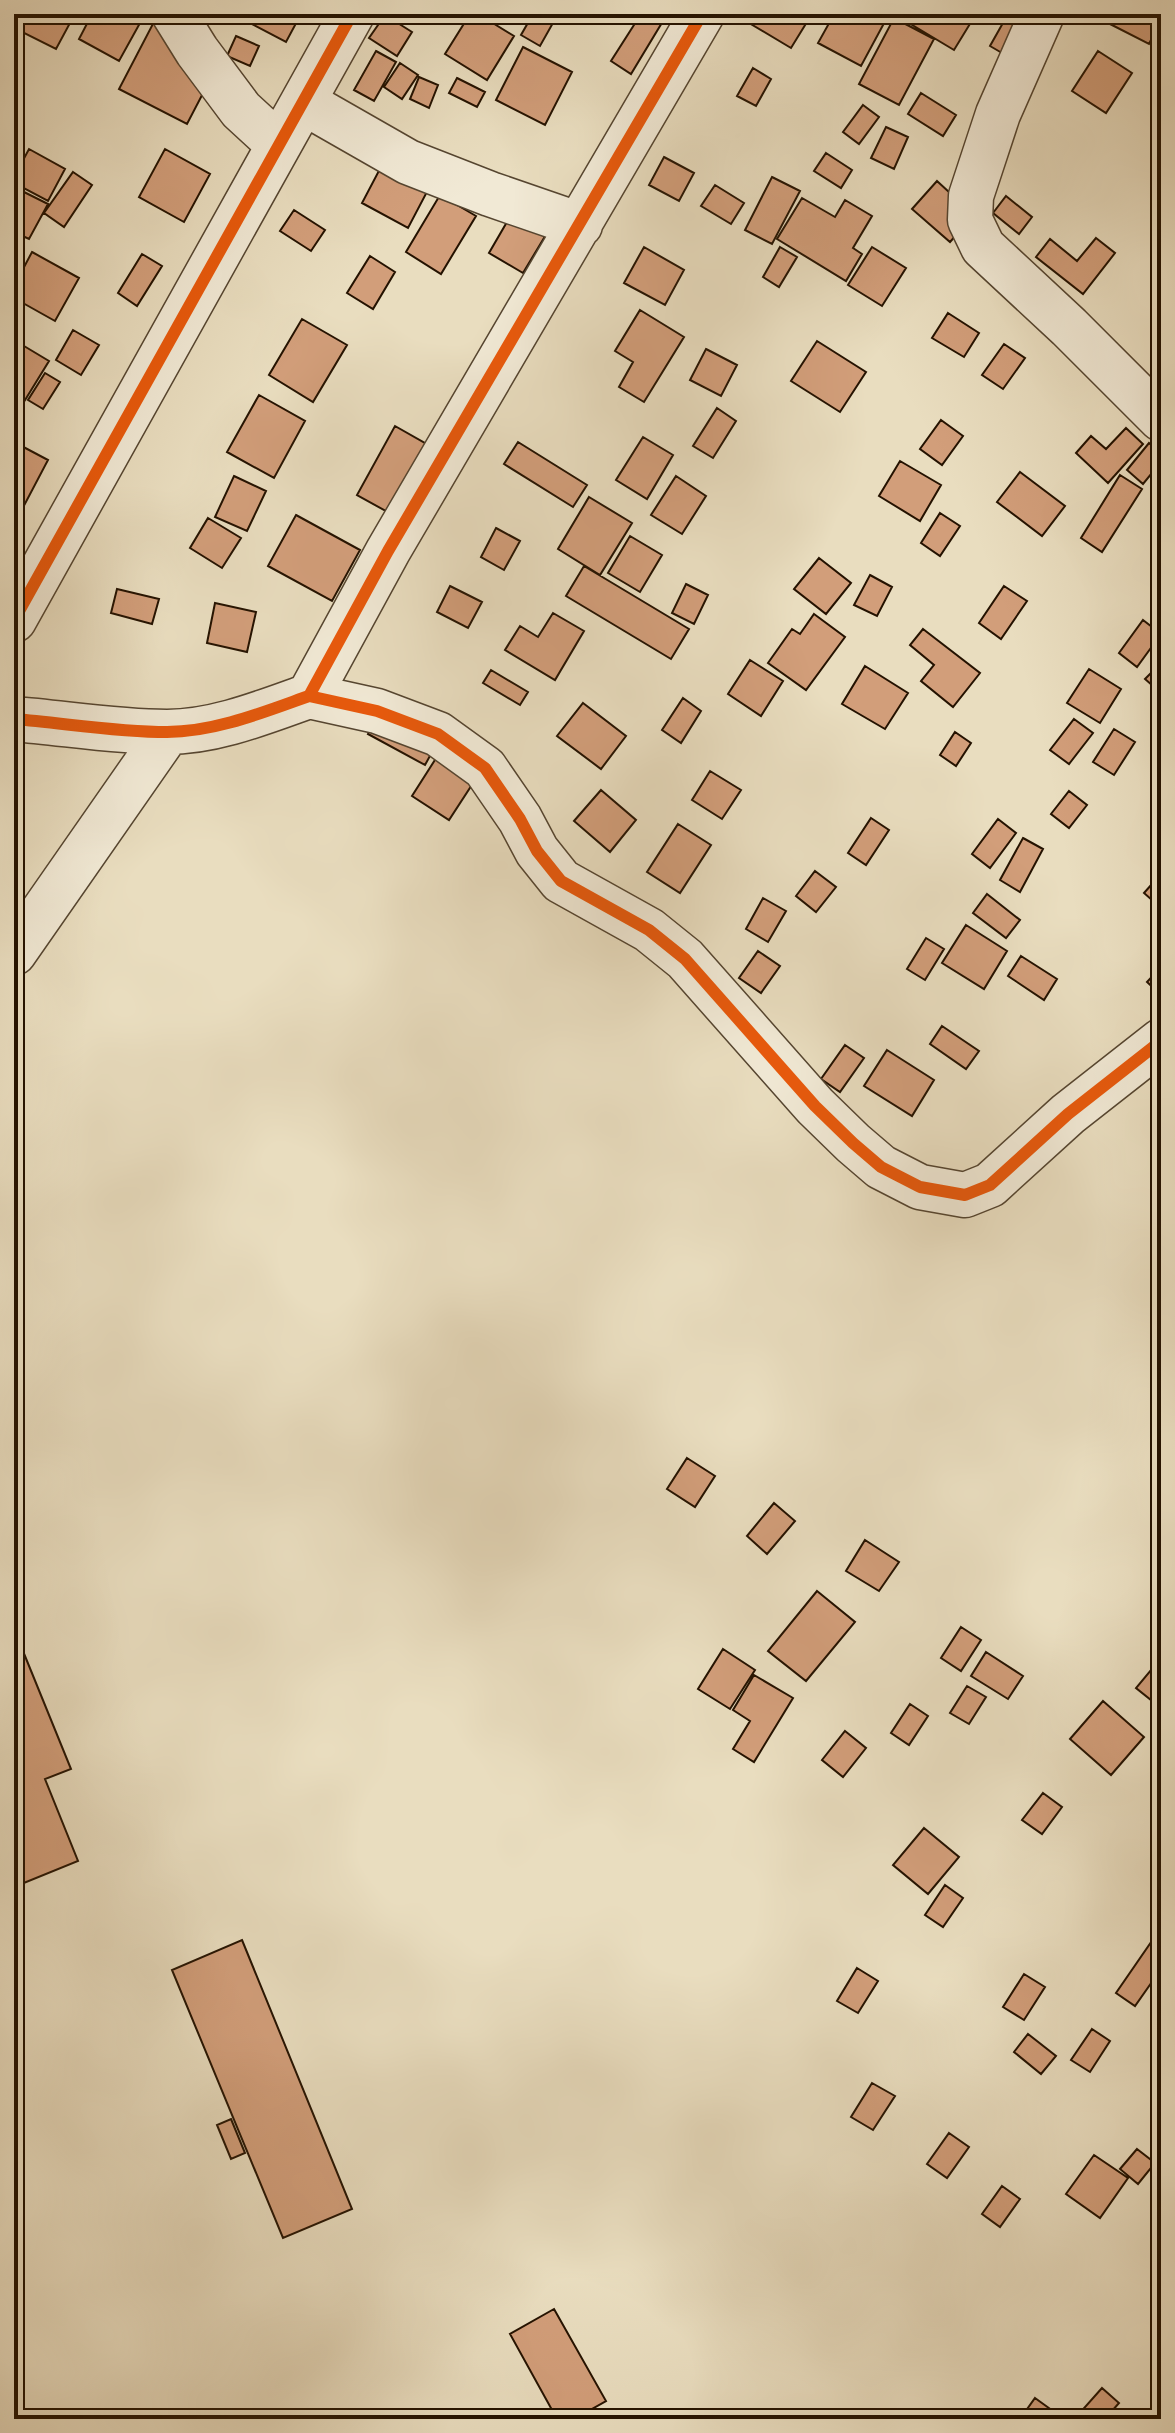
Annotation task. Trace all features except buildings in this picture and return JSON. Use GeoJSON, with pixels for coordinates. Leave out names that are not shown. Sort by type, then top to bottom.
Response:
{"type":"FeatureCollection","features":[{"type":"Feature","properties":{"kind":"street"},"geometry":{"type":"LineString","coordinates":[[174,14],[241,110],[279,145]]}},
{"type":"Feature","properties":{"kind":"street"},"geometry":{"type":"LineString","coordinates":[[14,620],[352,14]]}},
{"type":"Feature","properties":{"kind":"street"},"geometry":{"type":"LineString","coordinates":[[309,696],[388,551],[702,14]]}},
{"type":"Feature","properties":{"kind":"street"},"geometry":{"type":"LineString","coordinates":[[1042,14],[998,114],[971,196],[970,220],[983,247],[1161,419]]}},
{"type":"Feature","properties":{"kind":"street"},"geometry":{"type":"LineString","coordinates":[[303,102],[408,162],[580,225]]}},
{"type":"Feature","properties":{"kind":"street"},"geometry":{"type":"LineString","coordinates":[[14,719],[168,732],[254,715],[309,696],[377,711],[438,734],[485,768],[520,819],[537,851],[561,881],[649,930],[685,959],[815,1106],[881,1167],[920,1187],[965,1195],[990,1185],[1068,1114],[1161,1041]]}},
{"type":"Feature","properties":{"kind":"street"},"geometry":{"type":"LineString","coordinates":[[14,953],[168,732]]}},
{"type":"Feature","properties":{"kind":"cycle path"},"geometry":{"type":"LineString","coordinates":[[14,620],[352,14]]}},
{"type":"Feature","properties":{"kind":"cycle path"},"geometry":{"type":"LineString","coordinates":[[14,719],[129,731],[185,731],[239,720],[309,696],[388,551],[702,14]]}},
{"type":"Feature","properties":{"kind":"cycle path"},"geometry":{"type":"LineString","coordinates":[[309,696],[377,711],[438,734],[485,768],[520,819],[537,851],[561,881],[649,930],[685,959],[815,1106],[853,1143],[881,1167],[920,1187],[965,1195],[990,1185],[1068,1114],[1161,1041]]}}]}
